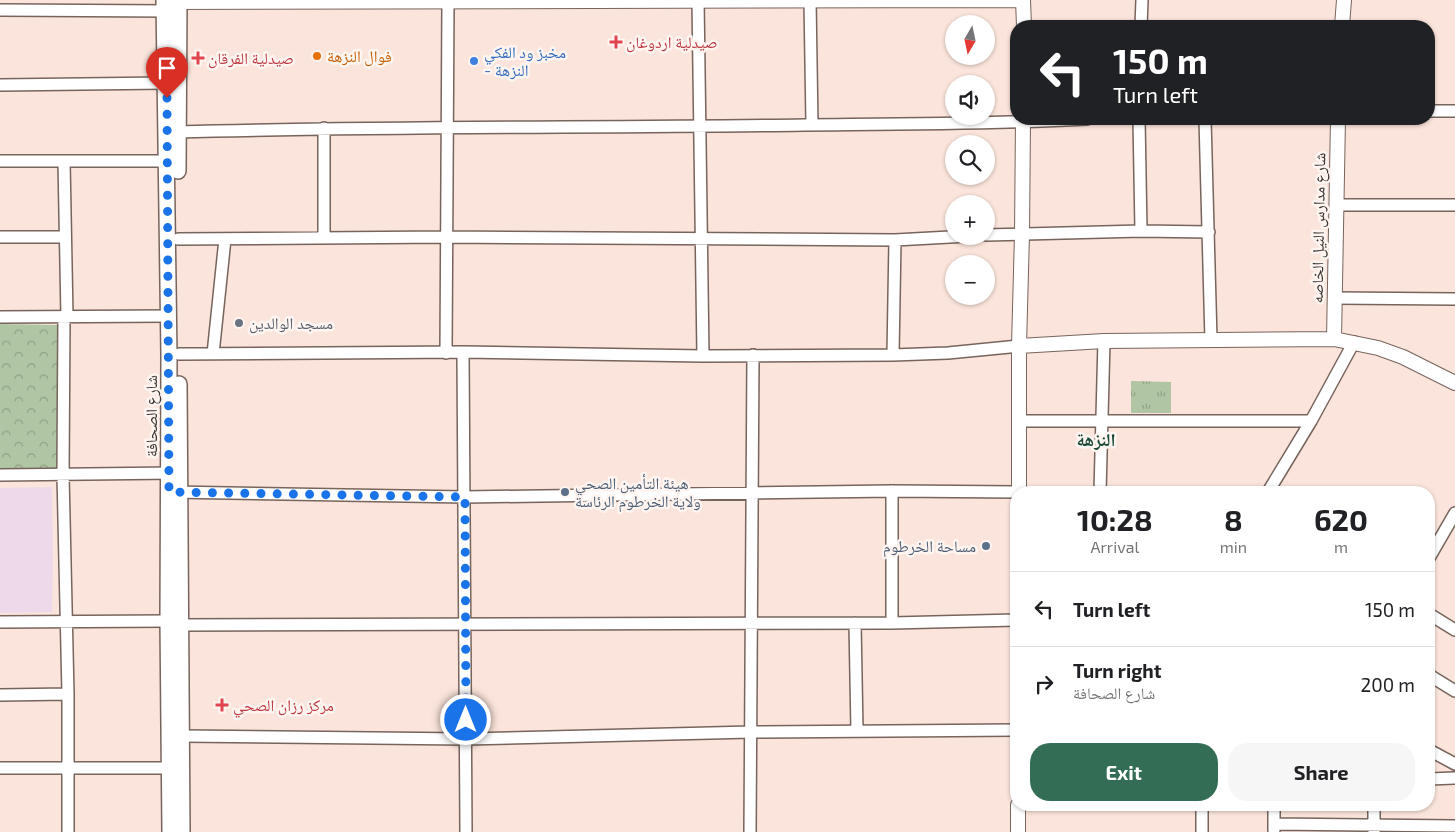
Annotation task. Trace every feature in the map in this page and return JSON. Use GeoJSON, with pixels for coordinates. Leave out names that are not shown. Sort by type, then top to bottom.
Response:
{"type":"FeatureCollection","features":[{"type":"Feature","properties":{"kind":"main road","name":"شارع الصحافة"},"geometry":{"type":"LineString","coordinates":[[170,832],[170,768],[175,623],[175,492],[169,316],[166,83],[172,4]]}},
{"type":"Feature","properties":{"kind":"main road","name":"شارع الصحافة"},"geometry":{"type":"LineString","coordinates":[[172,4],[178,132],[179,354],[174,473]]}},
{"type":"Feature","properties":{"kind":"main road","name":"شارع الصحافة"},"geometry":{"type":"LineString","coordinates":[[175,623],[182,736],[182,832]]}},
{"type":"Feature","properties":{"kind":"street"},"geometry":{"type":"LineString","coordinates":[[698,0],[703,356]]}},
{"type":"Feature","properties":{"kind":"street"},"geometry":{"type":"LineString","coordinates":[[810,0],[812,125]]}},
{"type":"Feature","properties":{"kind":"street"},"geometry":{"type":"LineString","coordinates":[[0,10],[172,4],[359,1],[1021,0],[1023,20]]}},
{"type":"Feature","properties":{"kind":"street"},"geometry":{"type":"LineString","coordinates":[[1141,20],[1142,0]]}},
{"type":"Feature","properties":{"kind":"street"},"geometry":{"type":"LineString","coordinates":[[1342,20],[1344,0]]}},
{"type":"Feature","properties":{"kind":"street"},"geometry":{"type":"LineString","coordinates":[[446,353],[448,1]]}},
{"type":"Feature","properties":{"kind":"street"},"geometry":{"type":"LineString","coordinates":[[0,85],[166,83]]}},
{"type":"Feature","properties":{"kind":"street"},"geometry":{"type":"LineString","coordinates":[[1435,111],[1455,111]]}},
{"type":"Feature","properties":{"kind":"street"},"geometry":{"type":"LineString","coordinates":[[178,132],[324,128],[812,125],[1010,120]]}},
{"type":"Feature","properties":{"kind":"street"},"geometry":{"type":"LineString","coordinates":[[1019,486],[1019,346],[1023,125]]}},
{"type":"Feature","properties":{"kind":"street"},"geometry":{"type":"LineString","coordinates":[[1139,125],[1140,231]]}},
{"type":"Feature","properties":{"kind":"street"},"geometry":{"type":"LineString","coordinates":[[1205,125],[1211,340]]}},
{"type":"Feature","properties":{"kind":"street","name":"شارع مدارس النيل الخاصه"},"geometry":{"type":"LineString","coordinates":[[1334,339],[1338,125]]}},
{"type":"Feature","properties":{"kind":"street"},"geometry":{"type":"LineString","coordinates":[[324,128],[324,238]]}},
{"type":"Feature","properties":{"kind":"street"},"geometry":{"type":"LineString","coordinates":[[0,161],[168,161]]}},
{"type":"Feature","properties":{"kind":"street"},"geometry":{"type":"LineString","coordinates":[[64,161],[63,475],[68,694],[68,832]]}},
{"type":"Feature","properties":{"kind":"street"},"geometry":{"type":"LineString","coordinates":[[1337,205],[1455,205]]}},
{"type":"Feature","properties":{"kind":"street"},"geometry":{"type":"LineString","coordinates":[[995,235],[1140,231],[1208,232]]}},
{"type":"Feature","properties":{"kind":"street"},"geometry":{"type":"LineString","coordinates":[[0,237],[65,237]]}},
{"type":"Feature","properties":{"kind":"street"},"geometry":{"type":"LineString","coordinates":[[178,239],[447,237],[895,240],[945,237]]}},
{"type":"Feature","properties":{"kind":"street"},"geometry":{"type":"LineString","coordinates":[[213,354],[225,239]]}},
{"type":"Feature","properties":{"kind":"street"},"geometry":{"type":"LineString","coordinates":[[894,354],[895,240]]}},
{"type":"Feature","properties":{"kind":"street"},"geometry":{"type":"LineString","coordinates":[[1334,298],[1455,300]]}},
{"type":"Feature","properties":{"kind":"street"},"geometry":{"type":"LineString","coordinates":[[0,316],[169,316]]}},
{"type":"Feature","properties":{"kind":"street"},"geometry":{"type":"LineString","coordinates":[[179,354],[463,352],[753,356],[948,353],[1019,346],[1104,341],[1334,339],[1354,342],[1403,357],[1455,383]]}},
{"type":"Feature","properties":{"kind":"street"},"geometry":{"type":"LineString","coordinates":[[1100,486],[1104,341]]}},
{"type":"Feature","properties":{"kind":"street"},"geometry":{"type":"LineString","coordinates":[[1272,486],[1311,421],[1354,342]]}},
{"type":"Feature","properties":{"kind":"street"},"geometry":{"type":"LineString","coordinates":[[463,352],[466,832]]}},
{"type":"Feature","properties":{"kind":"street"},"geometry":{"type":"LineString","coordinates":[[750,832],[753,356]]}},
{"type":"Feature","properties":{"kind":"street"},"geometry":{"type":"LineString","coordinates":[[1019,420],[1311,421]]}},
{"type":"Feature","properties":{"kind":"street"},"geometry":{"type":"LineString","coordinates":[[0,474],[174,473]]}},
{"type":"Feature","properties":{"kind":"street"},"geometry":{"type":"LineString","coordinates":[[175,492],[465,497],[892,491],[1010,492]]}},
{"type":"Feature","properties":{"kind":"street"},"geometry":{"type":"LineString","coordinates":[[892,491],[892,623]]}},
{"type":"Feature","properties":{"kind":"street"},"geometry":{"type":"LineString","coordinates":[[1435,548],[1455,513]]}},
{"type":"Feature","properties":{"kind":"street"},"geometry":{"type":"LineString","coordinates":[[1435,618],[1455,630]]}},
{"type":"Feature","properties":{"kind":"street"},"geometry":{"type":"LineString","coordinates":[[0,622],[465,624],[892,623],[1010,620]]}},
{"type":"Feature","properties":{"kind":"street"},"geometry":{"type":"LineString","coordinates":[[855,623],[857,731]]}},
{"type":"Feature","properties":{"kind":"street"},"geometry":{"type":"LineString","coordinates":[[1435,679],[1455,691]]}},
{"type":"Feature","properties":{"kind":"street"},"geometry":{"type":"LineString","coordinates":[[0,694],[68,694]]}},
{"type":"Feature","properties":{"kind":"street"},"geometry":{"type":"LineString","coordinates":[[182,736],[466,739],[751,732],[1010,730]]}},
{"type":"Feature","properties":{"kind":"street"},"geometry":{"type":"LineString","coordinates":[[1435,753],[1455,764]]}},
{"type":"Feature","properties":{"kind":"street"},"geometry":{"type":"LineString","coordinates":[[0,768],[170,768]]}},
{"type":"Feature","properties":{"kind":"street"},"geometry":{"type":"LineString","coordinates":[[1435,779],[1455,778]]}},
{"type":"Feature","properties":{"kind":"street"},"geometry":{"type":"LineString","coordinates":[[1018,811],[1018,832]]}},
{"type":"Feature","properties":{"kind":"street"},"geometry":{"type":"LineString","coordinates":[[1202,811],[1202,832]]}},
{"type":"Feature","properties":{"kind":"street"},"geometry":{"type":"LineString","coordinates":[[1274,811],[1274,828],[1374,829],[1455,826],[1438,832]]}},
{"type":"Feature","properties":{"kind":"street"},"geometry":{"type":"LineString","coordinates":[[1374,811],[1374,829]]}},
{"type":"Feature","properties":{"kind":"shaded area"},"geometry":{"type":"Polygon","coordinates":[[[52,487],[52,612],[0,613],[0,488],[52,487]]]}},
{"type":"Feature","properties":{"kind":"green space"},"geometry":{"type":"Polygon","coordinates":[[[0,324],[58,325],[60,471],[0,471],[0,324]]]}},
{"type":"Feature","properties":{"kind":"green space"},"geometry":{"type":"Polygon","coordinates":[[[1131,381],[1171,382],[1171,413],[1131,413],[1131,381]]]}},
{"type":"Feature","properties":{"kind":"place","name":"صيدلية اردوغان"},"geometry":{"type":"Point","coordinates":[616,42]}},
{"type":"Feature","properties":{"kind":"place","name":"فوال النزهة"},"geometry":{"type":"Point","coordinates":[317,56]}},
{"type":"Feature","properties":{"kind":"place","name":"صيدلية الفرقان"},"geometry":{"type":"Point","coordinates":[198,58]}},
{"type":"Feature","properties":{"kind":"place","name":"مخبز ود الفكي - النزهة"},"geometry":{"type":"Point","coordinates":[474,61]}},
{"type":"Feature","properties":{"kind":"place","name":"مسجد الوالدين"},"geometry":{"type":"Point","coordinates":[239,323]}},
{"type":"Feature","properties":{"kind":"place","name":"هيئة التأمين الصحي ولاية الخرطوم الرئاسة"},"geometry":{"type":"Point","coordinates":[565,492]}},
{"type":"Feature","properties":{"kind":"place","name":"مساحة الخرطوم"},"geometry":{"type":"Point","coordinates":[986,546]}},
{"type":"Feature","properties":{"kind":"place","name":"مركز رزان الصحي"},"geometry":{"type":"Point","coordinates":[222,705]}},
{"type":"Feature","properties":{"kind":"district","name":"النزهة"},"geometry":{"type":"Point","coordinates":[1096,440]}},
{"type":"Feature","properties":{"kind":"route"},"geometry":{"type":"LineString","coordinates":[[167,98],[169,492],[465,497],[466,720]]}}]}
